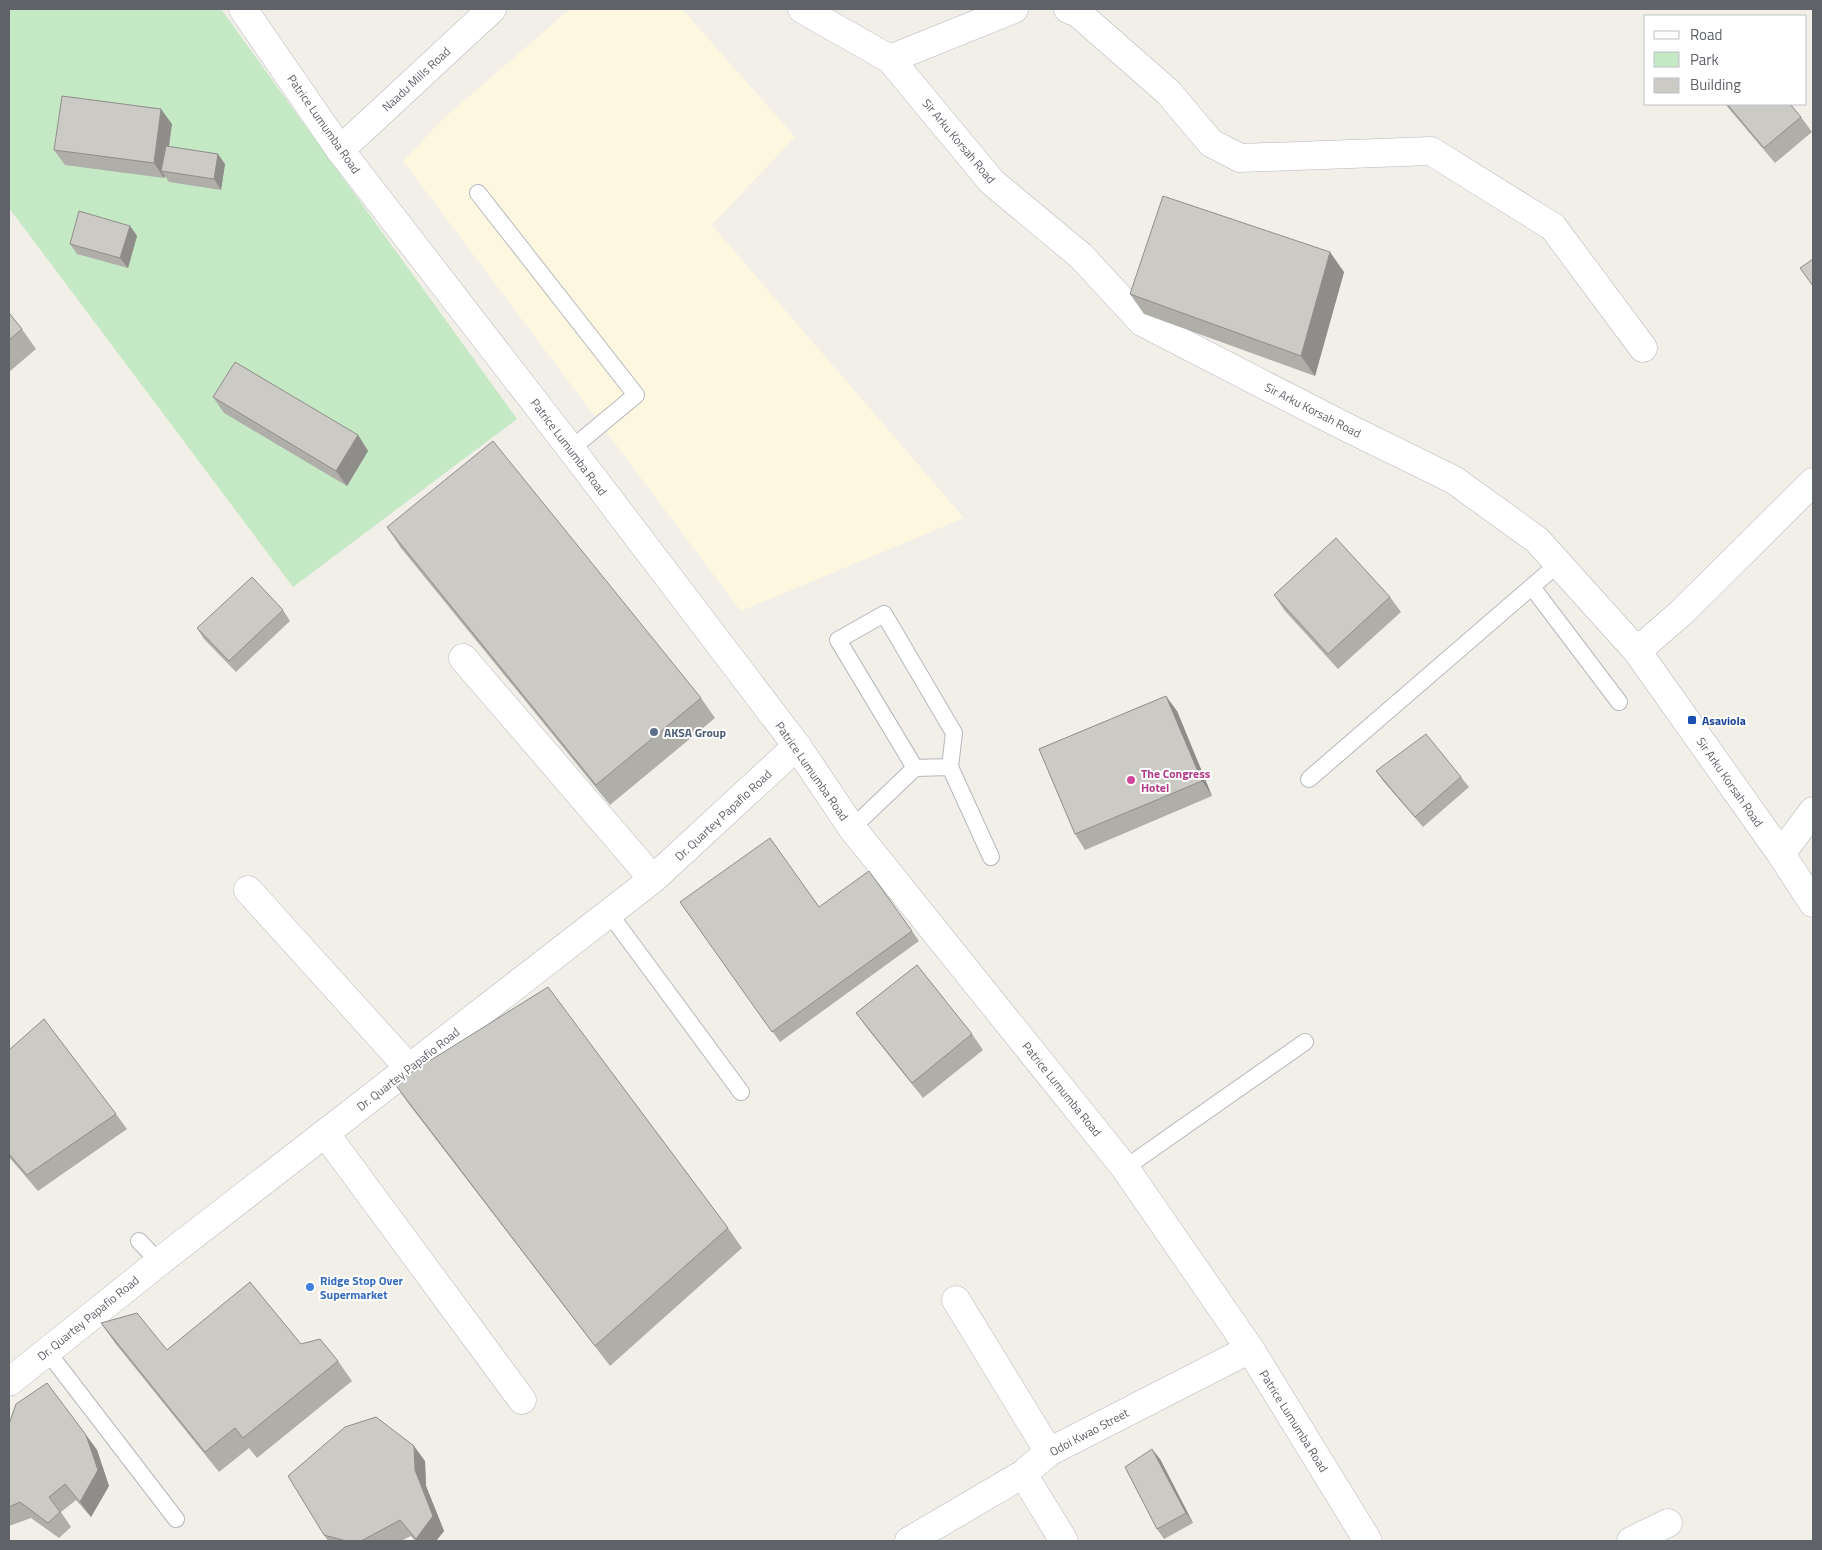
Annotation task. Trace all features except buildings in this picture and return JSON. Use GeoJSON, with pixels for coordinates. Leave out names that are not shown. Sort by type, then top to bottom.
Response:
{"type":"FeatureCollection","features":[{"type":"Feature","properties":{"kind":"street","name":"Patrice Lumumba Road"},"geometry":{"type":"LineString","coordinates":[[243,9],[259,22],[340,150],[571,448],[797,746],[852,828],[1125,1168],[1250,1349],[1368,1541]]}},
{"type":"Feature","properties":{"kind":"street","name":"Naadu Mills Road"},"geometry":{"type":"LineString","coordinates":[[340,150],[492,9]]}},
{"type":"Feature","properties":{"kind":"street","name":"Sir Arku Korsah Road"},"geometry":{"type":"LineString","coordinates":[[802,9],[890,59],[992,182],[1081,256],[1142,322],[1342,425],[1454,480],[1537,540],[1637,651],[1781,854],[1813,903]]}},
{"type":"Feature","properties":{"kind":"street"},"geometry":{"type":"LineString","coordinates":[[890,59],[1014,9]]}},
{"type":"Feature","properties":{"kind":"street"},"geometry":{"type":"LineString","coordinates":[[1068,9],[1078,13],[1168,92],[1211,143],[1240,158],[1431,151],[1552,227],[1643,348]]}},
{"type":"Feature","properties":{"kind":"street"},"geometry":{"type":"LineString","coordinates":[[1637,651],[1681,613],[1813,482]]}},
{"type":"Feature","properties":{"kind":"street"},"geometry":{"type":"LineString","coordinates":[[463,658],[654,879]]}},
{"type":"Feature","properties":{"kind":"street","name":"Dr. Quartey Papafio Road"},"geometry":{"type":"LineString","coordinates":[[9,1382],[159,1262],[654,879],[797,746]]}},
{"type":"Feature","properties":{"kind":"street"},"geometry":{"type":"LineString","coordinates":[[1781,854],[1813,811]]}},
{"type":"Feature","properties":{"kind":"street"},"geometry":{"type":"LineString","coordinates":[[248,890],[408,1068]]}},
{"type":"Feature","properties":{"kind":"street"},"geometry":{"type":"LineString","coordinates":[[325,1133],[522,1400]]}},
{"type":"Feature","properties":{"kind":"street"},"geometry":{"type":"LineString","coordinates":[[956,1300],[1049,1452]]}},
{"type":"Feature","properties":{"kind":"street","name":"Odoi Kwao Street"},"geometry":{"type":"LineString","coordinates":[[909,1541],[1024,1474],[1049,1452],[1250,1349]]}},
{"type":"Feature","properties":{"kind":"street"},"geometry":{"type":"LineString","coordinates":[[1024,1474],[1064,1541]]}},
{"type":"Feature","properties":{"kind":"street"},"geometry":{"type":"LineString","coordinates":[[1630,1541],[1668,1524]]}},
{"type":"Feature","properties":{"kind":"lane"},"geometry":{"type":"LineString","coordinates":[[478,193],[636,395],[571,448]]}},
{"type":"Feature","properties":{"kind":"lane"},"geometry":{"type":"LineString","coordinates":[[1309,779],[1558,564]]}},
{"type":"Feature","properties":{"kind":"lane"},"geometry":{"type":"LineString","coordinates":[[1532,587],[1618,702]]}},
{"type":"Feature","properties":{"kind":"lane"},"geometry":{"type":"LineString","coordinates":[[915,768],[838,640],[884,614],[954,733],[950,767],[992,857]]}},
{"type":"Feature","properties":{"kind":"lane"},"geometry":{"type":"LineString","coordinates":[[852,828],[915,768],[950,767]]}},
{"type":"Feature","properties":{"kind":"lane"},"geometry":{"type":"LineString","coordinates":[[609,914],[741,1092]]}},
{"type":"Feature","properties":{"kind":"lane"},"geometry":{"type":"LineString","coordinates":[[1125,1168],[1305,1042]]}},
{"type":"Feature","properties":{"kind":"lane"},"geometry":{"type":"LineString","coordinates":[[138,1241],[159,1262]]}},
{"type":"Feature","properties":{"kind":"lane"},"geometry":{"type":"LineString","coordinates":[[47,1351],[176,1519]]}},
{"type":"Feature","properties":{"kind":"shaded area"},"geometry":{"type":"Polygon","coordinates":[[[570,9],[682,9],[795,137],[712,225],[964,518],[741,611],[403,161],[444,118],[570,9]]]}},
{"type":"Feature","properties":{"kind":"green space"},"geometry":{"type":"Polygon","coordinates":[[[9,9],[221,9],[517,419],[293,587],[9,208],[9,9]]]}},
{"type":"Feature","properties":{"kind":"place","name":"Asaviola"},"geometry":{"type":"Point","coordinates":[1692,720]}},
{"type":"Feature","properties":{"kind":"place","name":"AKSA Group"},"geometry":{"type":"Point","coordinates":[654,732]}},
{"type":"Feature","properties":{"kind":"place","name":"The Congress Hotel"},"geometry":{"type":"Point","coordinates":[1131,780]}},
{"type":"Feature","properties":{"kind":"place","name":"Ridge Stop Over Supermarket"},"geometry":{"type":"Point","coordinates":[310,1287]}}]}
